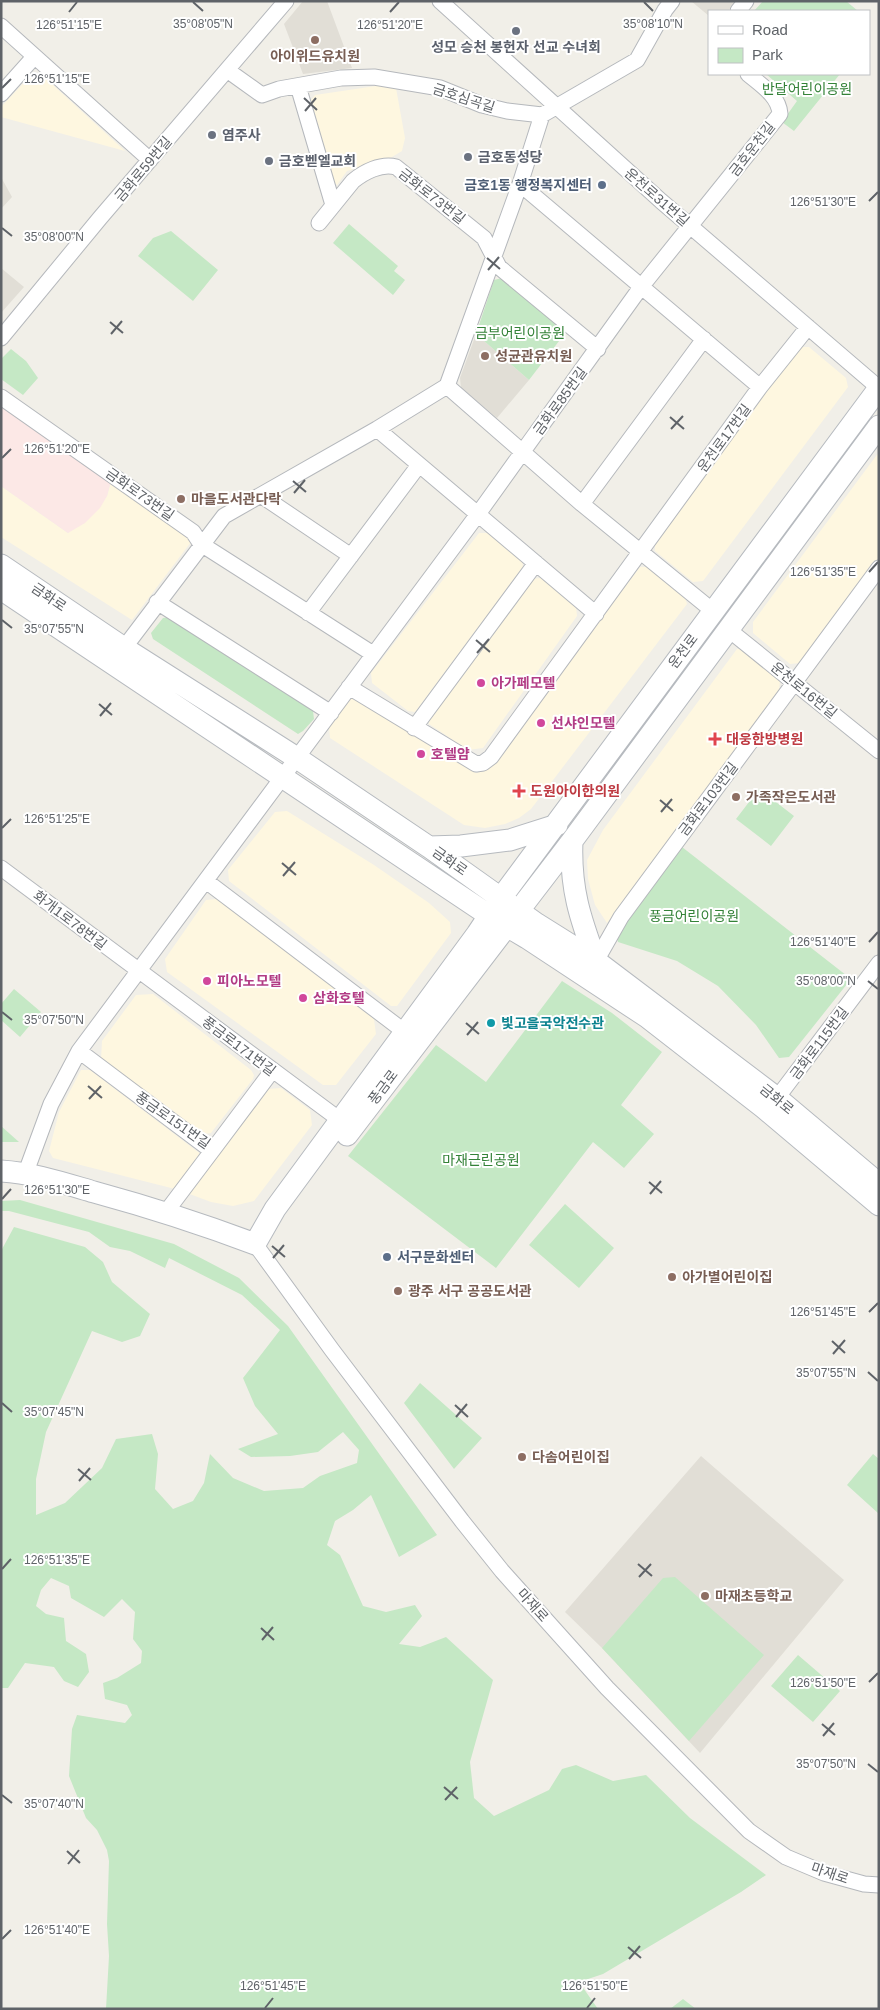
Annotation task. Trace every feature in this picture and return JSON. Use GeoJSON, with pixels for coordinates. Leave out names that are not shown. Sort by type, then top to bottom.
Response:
{"type":"FeatureCollection","features":[{"type":"Feature","properties":{"kind":"main road","name":"운천로"},"geometry":{"type":"LineString","coordinates":[[504,912],[556,825],[713,610],[879,388]]}},
{"type":"Feature","properties":{"kind":"main road","name":"운천로"},"geometry":{"type":"LineString","coordinates":[[504,912],[572,841],[879,426]]}},
{"type":"Feature","properties":{"kind":"main road","name":"금화로"},"geometry":{"type":"LineString","coordinates":[[1,565],[124,648],[297,758],[429,847],[504,912],[647,1017],[764,1108],[879,1205]]}},
{"type":"Feature","properties":{"kind":"main road","name":"금화로"},"geometry":{"type":"LineString","coordinates":[[1,589],[284,778],[504,912],[536,924],[596,961],[777,1098],[879,1184]]}},
{"type":"Feature","properties":{"kind":"main road"},"geometry":{"type":"LineString","coordinates":[[429,847],[461,846],[510,840],[556,825]]}},
{"type":"Feature","properties":{"kind":"main road"},"geometry":{"type":"LineString","coordinates":[[572,841],[571,863],[576,905],[596,961]]}},
{"type":"Feature","properties":{"kind":"main road","name":"풍금로"},"geometry":{"type":"LineString","coordinates":[[255,1244],[275,1209],[405,1032],[504,912]]}},
{"type":"Feature","properties":{"kind":"main road","name":"풍금로"},"geometry":{"type":"LineString","coordinates":[[255,1244],[286,1215],[504,912]]}},
{"type":"Feature","properties":{"kind":"main road"},"geometry":{"type":"LineString","coordinates":[[1,1171],[26,1172],[166,1212],[208,1225],[255,1244]]}},
{"type":"Feature","properties":{"kind":"street","name":"금화로59번길"},"geometry":{"type":"LineString","coordinates":[[1,338],[286,1]]}},
{"type":"Feature","properties":{"kind":"street","name":"운천로31번길"},"geometry":{"type":"LineString","coordinates":[[440,1],[555,107],[879,388]]}},
{"type":"Feature","properties":{"kind":"street"},"geometry":{"type":"LineString","coordinates":[[124,648],[224,516],[377,429],[447,386],[520,184],[542,115],[637,60],[672,1]]}},
{"type":"Feature","properties":{"kind":"street"},"geometry":{"type":"LineString","coordinates":[[1,26],[150,160]]}},
{"type":"Feature","properties":{"kind":"street"},"geometry":{"type":"LineString","coordinates":[[1,94],[34,57]]}},
{"type":"Feature","properties":{"kind":"street","name":"금호심곡길"},"geometry":{"type":"LineString","coordinates":[[227,70],[262,95],[279,89],[341,78],[374,77],[440,88],[482,105],[507,112],[542,115]]}},
{"type":"Feature","properties":{"kind":"street","name":"금호운천길"},"geometry":{"type":"LineString","coordinates":[[690,226],[780,114],[780,106],[775,98],[749,75]]}},
{"type":"Feature","properties":{"kind":"street"},"geometry":{"type":"LineString","coordinates":[[298,86],[333,205]]}},
{"type":"Feature","properties":{"kind":"street","name":"금화로73번길"},"geometry":{"type":"LineString","coordinates":[[319,223],[359,176],[382,166],[392,166],[438,200],[484,238],[499,267],[598,349]]}},
{"type":"Feature","properties":{"kind":"street"},"geometry":{"type":"LineString","coordinates":[[520,184],[760,387]]}},
{"type":"Feature","properties":{"kind":"street","name":"금화로85번길"},"geometry":{"type":"LineString","coordinates":[[297,758],[478,514],[641,287],[690,226]]}},
{"type":"Feature","properties":{"kind":"street","name":"운천로17번길"},"geometry":{"type":"LineString","coordinates":[[642,552],[760,387],[808,327]]}},
{"type":"Feature","properties":{"kind":"street"},"geometry":{"type":"LineString","coordinates":[[582,504],[704,339]]}},
{"type":"Feature","properties":{"kind":"street"},"geometry":{"type":"LineString","coordinates":[[447,386],[582,504],[713,610]]}},
{"type":"Feature","properties":{"kind":"street","name":"금화로73번길"},"geometry":{"type":"LineString","coordinates":[[1,397],[193,532],[201,544],[373,654]]}},
{"type":"Feature","properties":{"kind":"street"},"geometry":{"type":"LineString","coordinates":[[377,429],[596,614]]}},
{"type":"Feature","properties":{"kind":"street"},"geometry":{"type":"LineString","coordinates":[[308,613],[419,465]]}},
{"type":"Feature","properties":{"kind":"street"},"geometry":{"type":"LineString","coordinates":[[262,496],[351,556]]}},
{"type":"Feature","properties":{"kind":"street"},"geometry":{"type":"LineString","coordinates":[[349,687],[476,764],[483,763],[491,756],[642,552]]}},
{"type":"Feature","properties":{"kind":"street"},"geometry":{"type":"LineString","coordinates":[[414,728],[536,563]]}},
{"type":"Feature","properties":{"kind":"street","name":"금화로103번길"},"geometry":{"type":"LineString","coordinates":[[596,961],[621,917],[879,568]]}},
{"type":"Feature","properties":{"kind":"street"},"geometry":{"type":"LineString","coordinates":[[157,602],[331,713]]}},
{"type":"Feature","properties":{"kind":"street","name":"운천로16번길"},"geometry":{"type":"LineString","coordinates":[[729,630],[879,751]]}},
{"type":"Feature","properties":{"kind":"street"},"geometry":{"type":"LineString","coordinates":[[26,1172],[51,1104],[79,1051],[119,995],[284,778],[297,758]]}},
{"type":"Feature","properties":{"kind":"street","name":"화개1로78번길"},"geometry":{"type":"LineString","coordinates":[[1,868],[139,971]]}},
{"type":"Feature","properties":{"kind":"street"},"geometry":{"type":"LineString","coordinates":[[206,881],[405,1032]]}},
{"type":"Feature","properties":{"kind":"street","name":"금화로115번길"},"geometry":{"type":"LineString","coordinates":[[777,1098],[879,963]]}},
{"type":"Feature","properties":{"kind":"street","name":"풍금로171번길"},"geometry":{"type":"LineString","coordinates":[[139,971],[340,1120]]}},
{"type":"Feature","properties":{"kind":"street","name":"풍금로151번길"},"geometry":{"type":"LineString","coordinates":[[79,1051],[212,1151],[272,1071]]}},
{"type":"Feature","properties":{"kind":"street"},"geometry":{"type":"LineString","coordinates":[[166,1212],[212,1151]]}},
{"type":"Feature","properties":{"kind":"street","name":"마재로"},"geometry":{"type":"LineString","coordinates":[[255,1244],[332,1350],[502,1570],[607,1688],[668,1752],[749,1831],[786,1857],[824,1873],[864,1884],[879,1885]]}},
{"type":"Feature","properties":{"kind":"shaded area","name":"아이위드유치원"},"geometry":{"type":"Polygon","coordinates":[[[303,1],[327,1],[352,68],[303,74],[284,24],[303,1]]]}},
{"type":"Feature","properties":{"kind":"shaded area"},"geometry":{"type":"Polygon","coordinates":[[[691,1],[736,1],[729,10],[708,10],[708,15],[691,1]]]}},
{"type":"Feature","properties":{"kind":"shaded area"},"geometry":{"type":"Polygon","coordinates":[[[32,74],[41,74],[125,151],[1,117],[1,107],[32,74]]]}},
{"type":"Feature","properties":{"kind":"shaded area"},"geometry":{"type":"Polygon","coordinates":[[[389,84],[396,88],[405,138],[402,151],[392,157],[347,171],[337,185],[333,182],[311,100],[315,95],[389,84]]]}},
{"type":"Feature","properties":{"kind":"shaded area"},"geometry":{"type":"Polygon","coordinates":[[[1,177],[12,197],[1,209],[1,177]]]}},
{"type":"Feature","properties":{"kind":"shaded area"},"geometry":{"type":"Polygon","coordinates":[[[1,268],[24,287],[1,313],[1,268]]]}},
{"type":"Feature","properties":{"kind":"shaded area","name":"성균관유치원"},"geometry":{"type":"Polygon","coordinates":[[[476,334],[529,380],[497,418],[461,388],[460,378],[476,334]]]}},
{"type":"Feature","properties":{"kind":"shaded area"},"geometry":{"type":"Polygon","coordinates":[[[799,347],[809,347],[846,378],[848,387],[703,581],[693,582],[655,551],[655,540],[799,347]]]}},
{"type":"Feature","properties":{"kind":"shaded area"},"geometry":{"type":"Polygon","coordinates":[[[1,405],[111,481],[107,496],[100,508],[85,523],[68,533],[1,486],[1,405]]]}},
{"type":"Feature","properties":{"kind":"shaded area"},"geometry":{"type":"Polygon","coordinates":[[[879,452],[879,558],[800,663],[790,664],[753,633],[753,622],[879,452]]]}},
{"type":"Feature","properties":{"kind":"shaded area"},"geometry":{"type":"Polygon","coordinates":[[[111,481],[190,536],[191,542],[132,620],[1,537],[1,486],[68,533],[107,496],[111,481]]]}},
{"type":"Feature","properties":{"kind":"shaded area"},"geometry":{"type":"Polygon","coordinates":[[[479,533],[488,533],[522,560],[523,567],[415,712],[408,711],[372,683],[371,673],[479,533]]]}},
{"type":"Feature","properties":{"kind":"shaded area"},"geometry":{"type":"Polygon","coordinates":[[[640,567],[650,567],[684,595],[687,604],[531,809],[519,818],[505,824],[485,828],[464,825],[330,738],[329,727],[350,699],[359,698],[476,773],[484,771],[495,760],[640,567]]]}},
{"type":"Feature","properties":{"kind":"shaded area"},"geometry":{"type":"Polygon","coordinates":[[[541,578],[576,607],[577,616],[483,748],[468,750],[429,724],[429,715],[532,579],[541,578]]]}},
{"type":"Feature","properties":{"kind":"shaded area"},"geometry":{"type":"Polygon","coordinates":[[[737,649],[743,649],[780,679],[779,694],[607,923],[595,905],[588,879],[587,860],[603,830],[737,649]]]}},
{"type":"Feature","properties":{"kind":"shaded area"},"geometry":{"type":"Polygon","coordinates":[[[287,811],[374,865],[429,903],[450,922],[451,933],[397,1006],[391,1006],[229,881],[228,870],[275,812],[287,811]]]}},
{"type":"Feature","properties":{"kind":"shaded area"},"geometry":{"type":"Polygon","coordinates":[[[217,899],[374,1019],[376,1034],[336,1085],[323,1085],[167,972],[165,959],[206,900],[217,899]]]}},
{"type":"Feature","properties":{"kind":"shaded area"},"geometry":{"type":"Polygon","coordinates":[[[153,994],[251,1070],[254,1075],[253,1079],[211,1133],[199,1135],[101,1060],[102,1041],[136,995],[153,994]]]}},
{"type":"Feature","properties":{"kind":"shaded area"},"geometry":{"type":"Polygon","coordinates":[[[81,1070],[90,1070],[202,1155],[175,1189],[53,1158],[49,1151],[59,1112],[81,1070]]]}},
{"type":"Feature","properties":{"kind":"shaded area"},"geometry":{"type":"Polygon","coordinates":[[[281,1088],[310,1110],[312,1125],[254,1201],[233,1206],[211,1202],[187,1193],[268,1089],[281,1088]]]}},
{"type":"Feature","properties":{"kind":"shaded area","name":"마재초등학교"},"geometry":{"type":"Polygon","coordinates":[[[701,1456],[844,1580],[700,1753],[602,1648],[565,1612],[701,1456]]]}},
{"type":"Feature","properties":{"kind":"green space"},"geometry":{"type":"Polygon","coordinates":[[[763,1],[846,1],[857,10],[755,10],[763,1]]]}},
{"type":"Feature","properties":{"kind":"green space","name":"반달어린이공원"},"geometry":{"type":"Polygon","coordinates":[[[767,75],[839,75],[794,131],[782,122],[797,101],[767,75]]]}},
{"type":"Feature","properties":{"kind":"green space"},"geometry":{"type":"Polygon","coordinates":[[[349,224],[398,266],[394,271],[405,280],[393,295],[333,243],[349,224]]]}},
{"type":"Feature","properties":{"kind":"green space"},"geometry":{"type":"Polygon","coordinates":[[[171,231],[218,270],[193,301],[138,256],[153,238],[171,231]]]}},
{"type":"Feature","properties":{"kind":"green space","name":"금부어린이공원"},"geometry":{"type":"Polygon","coordinates":[[[502,278],[566,332],[529,380],[476,334],[494,280],[502,278]]]}},
{"type":"Feature","properties":{"kind":"green space"},"geometry":{"type":"Polygon","coordinates":[[[11,349],[26,361],[38,378],[23,395],[1,379],[1,359],[11,349]]]}},
{"type":"Feature","properties":{"kind":"green space"},"geometry":{"type":"Polygon","coordinates":[[[169,617],[313,711],[314,719],[298,734],[153,639],[151,633],[163,618],[169,617]]]}},
{"type":"Feature","properties":{"kind":"green space"},"geometry":{"type":"Polygon","coordinates":[[[759,789],[794,816],[771,846],[736,819],[759,789]]]}},
{"type":"Feature","properties":{"kind":"green space","name":"풍금어린이공원"},"geometry":{"type":"Polygon","coordinates":[[[682,847],[851,979],[789,1057],[779,1058],[756,1025],[718,986],[677,961],[618,942],[616,935],[682,847]]]}},
{"type":"Feature","properties":{"kind":"green space","name":"마재근린공원"},"geometry":{"type":"Polygon","coordinates":[[[562,981],[612,1013],[662,1052],[621,1105],[654,1134],[624,1168],[593,1142],[496,1268],[348,1156],[436,1045],[486,1082],[562,981]]]}},
{"type":"Feature","properties":{"kind":"green space"},"geometry":{"type":"Polygon","coordinates":[[[14,989],[41,1012],[20,1037],[1,1020],[1,1004],[14,989]]]}},
{"type":"Feature","properties":{"kind":"green space"},"geometry":{"type":"Polygon","coordinates":[[[1,1126],[19,1142],[1,1142],[1,1126]]]}},
{"type":"Feature","properties":{"kind":"green space"},"geometry":{"type":"Polygon","coordinates":[[[20,1200],[174,1244],[239,1278],[288,1326],[437,1535],[399,1557],[371,1495],[353,1510],[335,1521],[327,1545],[340,1555],[363,1606],[386,1612],[415,1605],[422,1616],[399,1644],[420,1647],[446,1637],[493,1680],[470,1762],[474,1798],[494,1816],[549,1790],[562,1769],[576,1765],[613,1781],[646,1775],[690,1818],[766,1875],[741,1892],[603,1974],[579,1982],[598,2009],[106,2009],[109,1956],[107,1924],[109,1861],[107,1850],[97,1830],[86,1818],[69,1776],[72,1729],[77,1715],[125,1723],[132,1715],[127,1705],[105,1699],[103,1683],[117,1678],[141,1663],[142,1651],[133,1639],[135,1612],[122,1599],[104,1617],[71,1598],[69,1586],[51,1578],[41,1590],[36,1606],[46,1614],[64,1618],[66,1641],[86,1654],[89,1672],[78,1687],[64,1681],[54,1667],[25,1663],[8,1688],[1,1688],[1,1251],[14,1227],[85,1247],[103,1262],[112,1282],[150,1314],[140,1336],[122,1342],[92,1331],[46,1432],[36,1479],[36,1515],[65,1503],[102,1468],[116,1439],[152,1434],[158,1454],[155,1489],[173,1509],[193,1501],[204,1483],[210,1454],[233,1478],[264,1491],[303,1488],[320,1476],[357,1463],[359,1450],[343,1432],[318,1452],[290,1456],[251,1457],[238,1449],[278,1434],[255,1406],[243,1378],[280,1330],[242,1295],[169,1258],[165,1268],[130,1251],[110,1247],[89,1232],[9,1211],[1,1211],[1,1201],[20,1200]]]}},
{"type":"Feature","properties":{"kind":"green space"},"geometry":{"type":"Polygon","coordinates":[[[565,1204],[614,1248],[579,1288],[529,1245],[565,1204]]]}},
{"type":"Feature","properties":{"kind":"green space"},"geometry":{"type":"Polygon","coordinates":[[[420,1383],[482,1438],[454,1469],[404,1403],[420,1383]]]}},
{"type":"Feature","properties":{"kind":"green space"},"geometry":{"type":"Polygon","coordinates":[[[873,1454],[879,1459],[879,1514],[847,1485],[873,1454]]]}},
{"type":"Feature","properties":{"kind":"green space"},"geometry":{"type":"Polygon","coordinates":[[[675,1577],[764,1655],[689,1741],[602,1648],[663,1578],[675,1577]]]}},
{"type":"Feature","properties":{"kind":"green space"},"geometry":{"type":"Polygon","coordinates":[[[798,1655],[840,1691],[813,1722],[771,1686],[798,1655]]]}},
{"type":"Feature","properties":{"kind":"green space"},"geometry":{"type":"Polygon","coordinates":[[[683,1999],[696,2009],[670,2009],[683,1999]]]}},
{"type":"Feature","properties":{"kind":"place","name":"성모 승천 봉헌자 선교 수녀회"},"geometry":{"type":"Point","coordinates":[516,31]}},
{"type":"Feature","properties":{"kind":"place","name":"아이위드유치원"},"geometry":{"type":"Point","coordinates":[315,40]}},
{"type":"Feature","properties":{"kind":"place","name":"염주사"},"geometry":{"type":"Point","coordinates":[212,135]}},
{"type":"Feature","properties":{"kind":"place","name":"금호동성당"},"geometry":{"type":"Point","coordinates":[468,157]}},
{"type":"Feature","properties":{"kind":"place","name":"금호벧엘교회"},"geometry":{"type":"Point","coordinates":[269,161]}},
{"type":"Feature","properties":{"kind":"place","name":"금호1동 행정복지센터"},"geometry":{"type":"Point","coordinates":[602,185]}},
{"type":"Feature","properties":{"kind":"place","name":"성균관유치원"},"geometry":{"type":"Point","coordinates":[485,356]}},
{"type":"Feature","properties":{"kind":"place","name":"마을도서관다락"},"geometry":{"type":"Point","coordinates":[181,499]}},
{"type":"Feature","properties":{"kind":"place","name":"아가페모텔"},"geometry":{"type":"Point","coordinates":[481,683]}},
{"type":"Feature","properties":{"kind":"place","name":"선샤인모텔"},"geometry":{"type":"Point","coordinates":[541,723]}},
{"type":"Feature","properties":{"kind":"place","name":"대웅한방병원"},"geometry":{"type":"Point","coordinates":[715,739]}},
{"type":"Feature","properties":{"kind":"place","name":"호텔얌"},"geometry":{"type":"Point","coordinates":[421,754]}},
{"type":"Feature","properties":{"kind":"place","name":"도원아이한의원"},"geometry":{"type":"Point","coordinates":[519,791]}},
{"type":"Feature","properties":{"kind":"place","name":"가족작은도서관"},"geometry":{"type":"Point","coordinates":[736,797]}},
{"type":"Feature","properties":{"kind":"place","name":"피아노모텔"},"geometry":{"type":"Point","coordinates":[207,981]}},
{"type":"Feature","properties":{"kind":"place","name":"삼화호텔"},"geometry":{"type":"Point","coordinates":[303,998]}},
{"type":"Feature","properties":{"kind":"place","name":"빛고을국악전수관"},"geometry":{"type":"Point","coordinates":[491,1023]}},
{"type":"Feature","properties":{"kind":"place","name":"서구문화센터"},"geometry":{"type":"Point","coordinates":[387,1257]}},
{"type":"Feature","properties":{"kind":"place","name":"아가별어린이집"},"geometry":{"type":"Point","coordinates":[672,1277]}},
{"type":"Feature","properties":{"kind":"place","name":"광주 서구 공공도서관"},"geometry":{"type":"Point","coordinates":[398,1291]}},
{"type":"Feature","properties":{"kind":"place","name":"다솜어린이집"},"geometry":{"type":"Point","coordinates":[522,1457]}},
{"type":"Feature","properties":{"kind":"place","name":"마재초등학교"},"geometry":{"type":"Point","coordinates":[705,1596]}}]}
